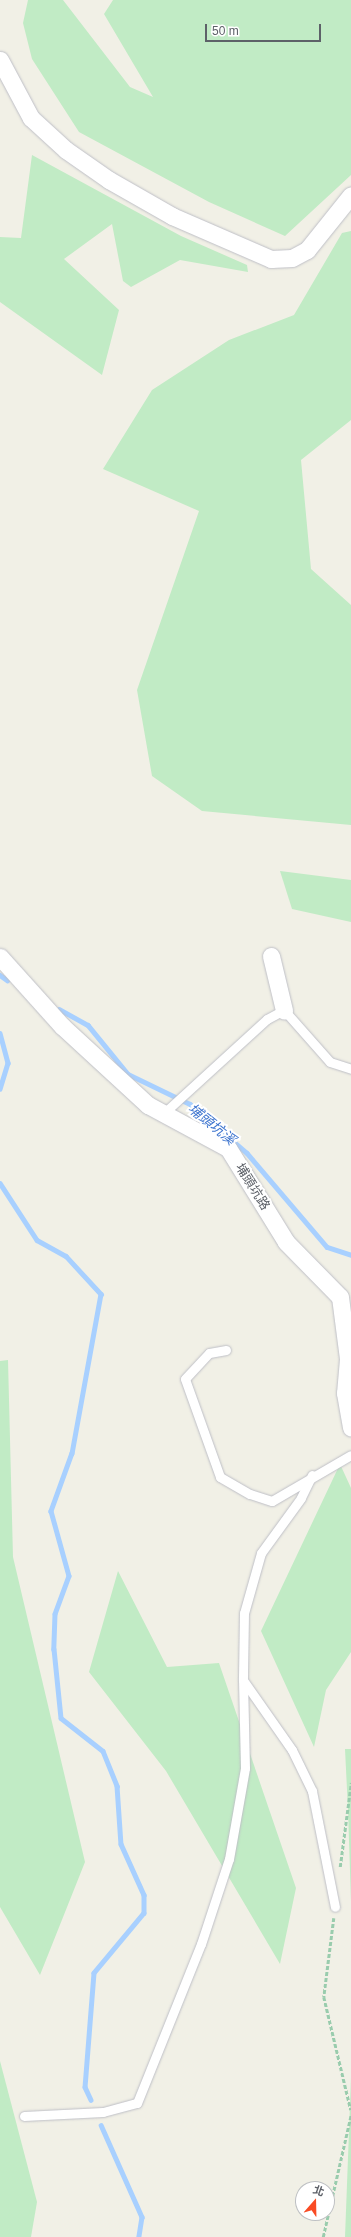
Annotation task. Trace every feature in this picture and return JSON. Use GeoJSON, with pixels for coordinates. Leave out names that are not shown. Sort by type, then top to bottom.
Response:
{"type":"FeatureCollection","features":[{"type":"Feature","properties":{"kind":"street"},"geometry":{"type":"LineString","coordinates":[[0,60],[31,118],[66,150],[109,180],[172,216],[271,259],[292,258],[307,250],[351,195]]}},
{"type":"Feature","properties":{"kind":"street"},"geometry":{"type":"LineString","coordinates":[[271,956],[284,1010]]}},
{"type":"Feature","properties":{"kind":"street","name":"埔頭坑路"},"geometry":{"type":"LineString","coordinates":[[0,957],[62,1026],[148,1105],[168,1110],[228,1148],[286,1242],[340,1297],[348,1359],[345,1393],[351,1427]]}},
{"type":"Feature","properties":{"kind":"lane"},"geometry":{"type":"LineString","coordinates":[[168,1110],[266,1019],[284,1010],[330,1062],[351,1069]]}},
{"type":"Feature","properties":{"kind":"lane"},"geometry":{"type":"LineString","coordinates":[[226,1350],[209,1353],[185,1379],[220,1477],[250,1494],[272,1501],[312,1475],[351,1455]]}},
{"type":"Feature","properties":{"kind":"lane"},"geometry":{"type":"LineString","coordinates":[[24,2116],[103,2112],[137,2103],[201,1944],[229,1859],[245,1768],[243,1680],[244,1613],[260,1553],[301,1498],[312,1475]]}},
{"type":"Feature","properties":{"kind":"lane"},"geometry":{"type":"LineString","coordinates":[[243,1680],[292,1750],[312,1791],[335,1908]]}},
{"type":"Feature","properties":{"kind":"path"},"geometry":{"type":"LineString","coordinates":[[340,1870],[351,1783]]}},
{"type":"Feature","properties":{"kind":"path"},"geometry":{"type":"LineString","coordinates":[[335,1908],[324,1996],[351,2110]]}},
{"type":"Feature","properties":{"kind":"path"},"geometry":{"type":"LineString","coordinates":[[323,2237],[351,2115]]}},
{"type":"Feature","properties":{"kind":"green space"},"geometry":{"type":"Polygon","coordinates":[[[28,0],[63,0],[130,87],[153,97],[104,14],[113,0],[351,0],[351,175],[285,236],[209,202],[79,132],[32,59],[23,23],[28,0]]]}},
{"type":"Feature","properties":{"kind":"green space"},"geometry":{"type":"Polygon","coordinates":[[[32,155],[181,236],[247,265],[248,272],[180,260],[131,287],[123,281],[112,224],[64,259],[119,310],[102,375],[0,302],[0,237],[21,238],[32,155]]]}},
{"type":"Feature","properties":{"kind":"green space"},"geometry":{"type":"Polygon","coordinates":[[[351,231],[351,420],[301,460],[311,569],[351,605],[351,825],[202,811],[152,776],[137,690],[199,511],[103,469],[152,390],[229,340],[294,315],[342,233],[351,231]]]}},
{"type":"Feature","properties":{"kind":"green space"},"geometry":{"type":"Polygon","coordinates":[[[280,871],[351,880],[351,922],[292,909],[280,871]]]}},
{"type":"Feature","properties":{"kind":"green space"},"geometry":{"type":"Polygon","coordinates":[[[8,1360],[13,1557],[85,1862],[40,1975],[0,1907],[0,1361],[8,1360]]]}},
{"type":"Feature","properties":{"kind":"green space"},"geometry":{"type":"Polygon","coordinates":[[[340,1464],[351,1488],[351,1652],[326,1690],[314,1747],[261,1631],[340,1464]]]}},
{"type":"Feature","properties":{"kind":"green space"},"geometry":{"type":"Polygon","coordinates":[[[118,1571],[167,1667],[219,1663],[296,1888],[280,1964],[166,1771],[89,1672],[118,1571]]]}},
{"type":"Feature","properties":{"kind":"green space"},"geometry":{"type":"Polygon","coordinates":[[[345,1749],[351,1749],[351,1902],[348,1810],[345,1749]]]}},
{"type":"Feature","properties":{"kind":"green space"},"geometry":{"type":"Polygon","coordinates":[[[0,2061],[37,2202],[31,2237],[0,2237],[0,2061]]]}},
{"type":"Feature","properties":{"kind":"green space"},"geometry":{"type":"Polygon","coordinates":[[[351,2078],[351,2237],[345,2237],[351,2078]]]}},
{"type":"Feature","properties":{"kind":"waterway","name":"埔頭坑溪"},"geometry":{"type":"LineString","coordinates":[[0,975],[7,980]]}},
{"type":"Feature","properties":{"kind":"waterway","name":"埔頭坑溪"},"geometry":{"type":"LineString","coordinates":[[59,1009],[88,1025],[128,1074],[190,1104],[247,1153],[327,1247],[351,1255]]}},
{"type":"Feature","properties":{"kind":"waterway"},"geometry":{"type":"LineString","coordinates":[[0,1033],[8,1063],[0,1089]]}},
{"type":"Feature","properties":{"kind":"waterway"},"geometry":{"type":"LineString","coordinates":[[0,1183],[37,1240],[66,1256],[101,1294],[72,1453],[51,1511],[69,1576],[55,1614],[54,1649],[61,1718],[103,1751],[117,1786],[121,1844],[144,1895],[144,1913],[94,1973],[85,2087],[91,2100]]}},
{"type":"Feature","properties":{"kind":"waterway"},"geometry":{"type":"LineString","coordinates":[[101,2125],[142,2217],[139,2237]]}}]}
